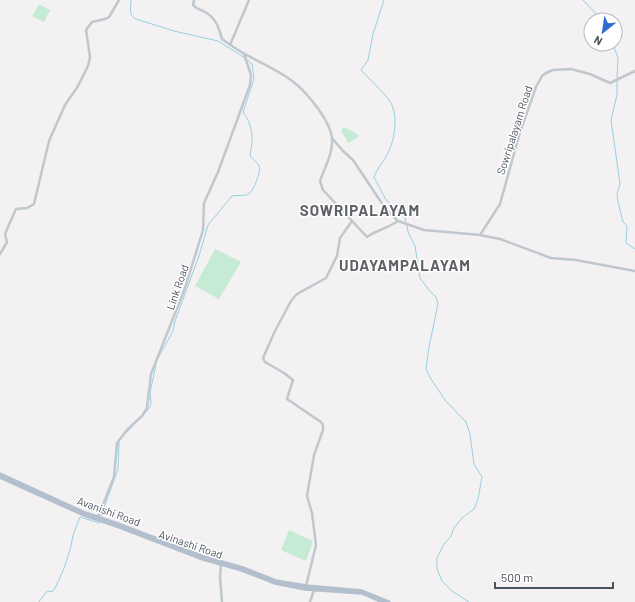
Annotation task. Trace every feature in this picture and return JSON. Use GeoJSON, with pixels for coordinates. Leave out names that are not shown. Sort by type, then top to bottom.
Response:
{"type":"FeatureCollection","features":[{"type":"Feature","properties":{"kind":"main road","name":"Avanishi Road"},"geometry":{"type":"LineString","coordinates":[[0,475],[69,506],[204,556],[243,568],[276,581],[306,586]]}},
{"type":"Feature","properties":{"kind":"main road","name":"Avinashi Road"},"geometry":{"type":"LineString","coordinates":[[100,518],[203,559],[242,570],[275,583],[314,590],[357,592],[379,598],[383,602]]}},
{"type":"Feature","properties":{"kind":"main road","name":"Avinashi Road"},"geometry":{"type":"LineString","coordinates":[[306,586],[352,589],[362,591],[389,602]]}},
{"type":"Feature","properties":{"kind":"street"},"geometry":{"type":"LineString","coordinates":[[0,254],[6,242],[5,234],[16,209],[27,208],[34,204],[49,141],[65,105],[76,90],[87,68],[90,57],[86,30],[92,22],[109,17],[119,0]]}},
{"type":"Feature","properties":{"kind":"street"},"geometry":{"type":"LineString","coordinates":[[194,0],[193,5],[195,8],[209,14],[218,26],[222,40],[290,79],[299,86],[321,113],[326,121],[332,138],[332,148],[320,181],[323,190],[367,237],[377,230],[388,228],[398,221]]}},
{"type":"Feature","properties":{"kind":"street"},"geometry":{"type":"LineString","coordinates":[[230,45],[249,0]]}},
{"type":"Feature","properties":{"kind":"street","name":"Link Road"},"geometry":{"type":"LineString","coordinates":[[100,518],[114,477],[117,443],[127,430],[142,416],[147,408],[151,374],[185,288],[203,230],[204,203],[218,172],[250,85],[250,75],[244,54]]}},
{"type":"Feature","properties":{"kind":"street","name":"Sowripalayam Road"},"geometry":{"type":"LineString","coordinates":[[480,236],[500,204],[520,132],[536,87],[542,76],[554,70],[570,69],[590,74],[610,82],[635,71]]}},
{"type":"Feature","properties":{"kind":"street"},"geometry":{"type":"LineString","coordinates":[[332,138],[353,160],[385,208],[398,221],[408,225],[435,231],[500,239],[551,258],[576,260],[635,271]]}},
{"type":"Feature","properties":{"kind":"street"},"geometry":{"type":"LineString","coordinates":[[306,586],[316,545],[312,513],[307,496],[314,455],[323,430],[323,425],[319,420],[287,400],[293,380],[265,362],[264,358],[291,301],[297,294],[326,278],[337,256],[340,238],[352,221]]}},
{"type":"Feature","properties":{"kind":"street"},"geometry":{"type":"LineString","coordinates":[[220,564],[222,602]]}},
{"type":"Feature","properties":{"kind":"street"},"geometry":{"type":"LineString","coordinates":[[310,602],[314,590]]}},
{"type":"Feature","properties":{"kind":"green space"},"geometry":{"type":"Polygon","coordinates":[[[39,4],[50,10],[44,22],[32,16],[39,4]]]}},
{"type":"Feature","properties":{"kind":"green space"},"geometry":{"type":"Polygon","coordinates":[[[344,127],[359,135],[357,138],[348,143],[341,130],[344,127]]]}},
{"type":"Feature","properties":{"kind":"green space"},"geometry":{"type":"Polygon","coordinates":[[[215,249],[241,262],[219,299],[195,286],[215,249]]]}},
{"type":"Feature","properties":{"kind":"green space"},"geometry":{"type":"Polygon","coordinates":[[[289,530],[313,541],[306,561],[281,550],[289,530]]]}},
{"type":"Feature","properties":{"kind":"waterway"},"geometry":{"type":"LineString","coordinates":[[131,0],[131,13],[136,19],[174,31],[218,41],[245,58]]}},
{"type":"Feature","properties":{"kind":"waterway"},"geometry":{"type":"LineString","coordinates":[[384,0],[373,34],[368,60],[361,70],[379,88],[392,105],[395,119],[393,141],[374,177],[386,200],[405,218],[406,222]]}},
{"type":"Feature","properties":{"kind":"waterway"},"geometry":{"type":"LineString","coordinates":[[583,0],[594,12]]}},
{"type":"Feature","properties":{"kind":"waterway"},"geometry":{"type":"LineString","coordinates":[[616,52],[618,58],[617,78]]}},
{"type":"Feature","properties":{"kind":"waterway"},"geometry":{"type":"LineString","coordinates":[[158,358],[173,331],[175,321],[199,256],[208,225],[232,196],[249,194],[258,176],[260,169],[258,164],[250,156],[252,144],[251,128],[243,112],[254,79],[252,64],[248,60]]}},
{"type":"Feature","properties":{"kind":"waterway"},"geometry":{"type":"LineString","coordinates":[[617,81],[617,95],[611,120],[620,184],[617,194],[623,222],[627,226],[626,243],[635,249]]}},
{"type":"Feature","properties":{"kind":"waterway"},"geometry":{"type":"LineString","coordinates":[[407,225],[408,232],[415,246],[420,278],[436,297],[438,304],[426,369],[445,400],[466,422],[470,434],[474,464],[482,477],[478,499],[474,509],[462,518],[454,528],[451,536],[444,544],[437,558],[437,569],[442,581],[452,591],[469,602]]}},
{"type":"Feature","properties":{"kind":"waterway"},"geometry":{"type":"LineString","coordinates":[[140,419],[150,407],[150,393],[156,365]]}},
{"type":"Feature","properties":{"kind":"waterway"},"geometry":{"type":"LineString","coordinates":[[126,433],[131,428]]}},
{"type":"Feature","properties":{"kind":"waterway"},"geometry":{"type":"LineString","coordinates":[[101,516],[118,469],[119,442]]}},
{"type":"Feature","properties":{"kind":"waterway"},"geometry":{"type":"LineString","coordinates":[[39,602],[46,592],[53,591],[55,588],[66,562],[73,535],[80,517],[99,523],[100,521]]}},
{"type":"Feature","properties":{"kind":"district","name":"SOWRIPALAYAM"},"geometry":{"type":"Point","coordinates":[360,210]}},
{"type":"Feature","properties":{"kind":"district","name":"UDAYAMPALAYAM"},"geometry":{"type":"Point","coordinates":[405,265]}}]}
